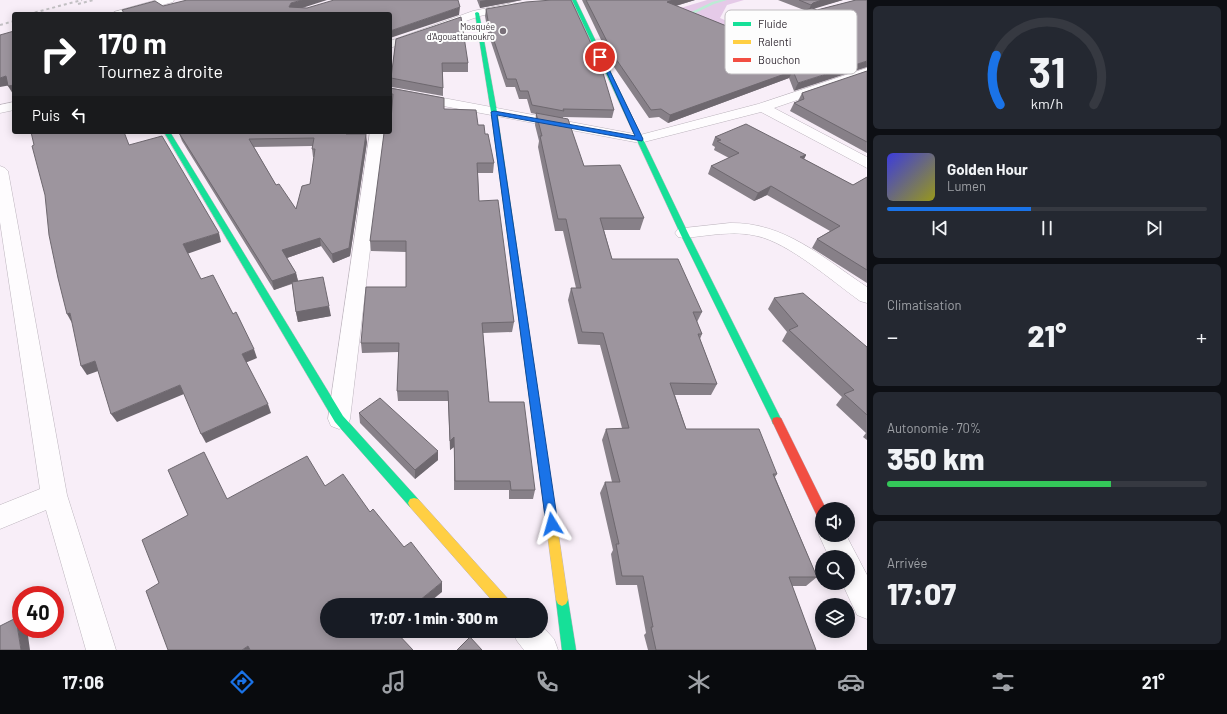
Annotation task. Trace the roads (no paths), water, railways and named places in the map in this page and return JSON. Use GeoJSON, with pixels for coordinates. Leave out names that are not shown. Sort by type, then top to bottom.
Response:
{"type":"FeatureCollection","features":[{"type":"Feature","properties":{"kind":"street"},"geometry":{"type":"LineString","coordinates":[[125,12],[169,0]]}},
{"type":"Feature","properties":{"kind":"street"},"geometry":{"type":"LineString","coordinates":[[560,2],[574,1],[684,233],[816,502]]}},
{"type":"Feature","properties":{"kind":"street"},"geometry":{"type":"LineString","coordinates":[[392,44],[477,13],[525,4]]}},
{"type":"Feature","properties":{"kind":"street"},"geometry":{"type":"LineString","coordinates":[[477,13],[494,112],[569,650]]}},
{"type":"Feature","properties":{"kind":"street"},"geometry":{"type":"LineString","coordinates":[[392,92],[640,139],[763,107],[865,74]]}},
{"type":"Feature","properties":{"kind":"street"},"geometry":{"type":"LineString","coordinates":[[0,109],[12,106]]}},
{"type":"Feature","properties":{"kind":"street"},"geometry":{"type":"LineString","coordinates":[[763,107],[867,162]]}},
{"type":"Feature","properties":{"kind":"street"},"geometry":{"type":"LineString","coordinates":[[168,134],[339,419],[498,598]]}},
{"type":"Feature","properties":{"kind":"street"},"geometry":{"type":"LineString","coordinates":[[339,419],[377,134]]}},
{"type":"Feature","properties":{"kind":"street"},"geometry":{"type":"LineString","coordinates":[[0,171],[54,495],[101,650]]}},
{"type":"Feature","properties":{"kind":"street"},"geometry":{"type":"LineString","coordinates":[[684,233],[739,228],[759,230],[782,239],[867,296]]}},
{"type":"Feature","properties":{"kind":"street"},"geometry":{"type":"LineString","coordinates":[[0,517],[54,495]]}},
{"type":"Feature","properties":{"kind":"street"},"geometry":{"type":"LineString","coordinates":[[855,580],[867,605]]}},
{"type":"Feature","properties":{"kind":"street"},"geometry":{"type":"LineString","coordinates":[[533,638],[543,650]]}},
{"type":"Feature","properties":{"kind":"waterway"},"geometry":{"type":"LineString","coordinates":[[683,17],[713,3],[725,0]]}},
{"type":"Feature","properties":{"kind":"railway"},"geometry":{"type":"LineString","coordinates":[[37,12],[82,0]]}},
{"type":"Feature","properties":{"kind":"railway"},"geometry":{"type":"LineString","coordinates":[[78,4],[94,0]]}},
{"type":"Feature","properties":{"kind":"railway"},"geometry":{"type":"LineString","coordinates":[[0,25],[12,22]]}},
{"type":"Feature","properties":{"kind":"place","name":"Mosquée d'Agouattanoukro"},"geometry":{"type":"Point","coordinates":[503,31]}}]}
